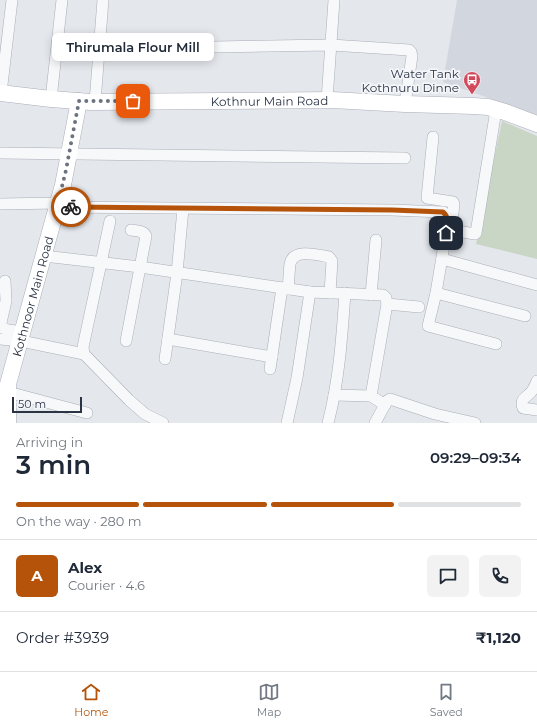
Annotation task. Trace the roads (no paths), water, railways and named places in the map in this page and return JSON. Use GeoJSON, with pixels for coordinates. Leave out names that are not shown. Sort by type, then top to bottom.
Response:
{"type":"FeatureCollection","features":[{"type":"Feature","properties":{"kind":"main road","name":"Kothnur Main Road"},"geometry":{"type":"LineString","coordinates":[[0,93],[95,102],[327,100],[474,106],[496,110],[537,124]]}},
{"type":"Feature","properties":{"kind":"main road","name":"Kothnoor Main Road"},"geometry":{"type":"LineString","coordinates":[[8,423],[6,387],[44,256],[69,155],[79,101]]}},
{"type":"Feature","properties":{"kind":"street"},"geometry":{"type":"LineString","coordinates":[[0,93],[12,0]]}},
{"type":"Feature","properties":{"kind":"street"},"geometry":{"type":"LineString","coordinates":[[51,99],[62,0]]}},
{"type":"Feature","properties":{"kind":"street"},"geometry":{"type":"LineString","coordinates":[[95,102],[103,0]]}},
{"type":"Feature","properties":{"kind":"street"},"geometry":{"type":"LineString","coordinates":[[327,100],[334,0]]}},
{"type":"Feature","properties":{"kind":"street"},"geometry":{"type":"LineString","coordinates":[[99,49],[331,45],[409,50],[412,56],[406,104]]}},
{"type":"Feature","properties":{"kind":"street"},"geometry":{"type":"LineString","coordinates":[[434,137],[427,198],[453,202],[451,230],[475,234],[496,110]]}},
{"type":"Feature","properties":{"kind":"street"},"geometry":{"type":"LineString","coordinates":[[0,153],[405,158]]}},
{"type":"Feature","properties":{"kind":"street"},"geometry":{"type":"LineString","coordinates":[[0,204],[183,209],[392,210],[443,212],[447,215],[448,221],[436,293],[428,326],[496,344]]}},
{"type":"Feature","properties":{"kind":"street"},"geometry":{"type":"LineString","coordinates":[[165,359],[183,209]]}},
{"type":"Feature","properties":{"kind":"street"},"geometry":{"type":"LineString","coordinates":[[84,354],[83,347],[110,221]]}},
{"type":"Feature","properties":{"kind":"street"},"geometry":{"type":"LineString","coordinates":[[126,341],[146,236],[142,231],[131,230]]}},
{"type":"Feature","properties":{"kind":"street"},"geometry":{"type":"LineString","coordinates":[[372,295],[376,240]]}},
{"type":"Feature","properties":{"kind":"street"},"geometry":{"type":"LineString","coordinates":[[270,369],[290,262],[294,256],[298,254],[318,255],[329,257],[331,259],[330,293]]}},
{"type":"Feature","properties":{"kind":"street"},"geometry":{"type":"LineString","coordinates":[[44,256],[140,267],[310,292],[383,295],[386,298],[387,304],[371,396]]}},
{"type":"Feature","properties":{"kind":"street"},"geometry":{"type":"LineString","coordinates":[[442,259],[537,285]]}},
{"type":"Feature","properties":{"kind":"street"},"geometry":{"type":"LineString","coordinates":[[5,281],[6,301],[0,327],[22,336],[84,354],[124,395],[146,414],[163,423]]}},
{"type":"Feature","properties":{"kind":"street"},"geometry":{"type":"LineString","coordinates":[[287,423],[297,378],[310,292]]}},
{"type":"Feature","properties":{"kind":"street"},"geometry":{"type":"LineString","coordinates":[[436,293],[525,316]]}},
{"type":"Feature","properties":{"kind":"street"},"geometry":{"type":"LineString","coordinates":[[328,423],[340,354],[345,294]]}},
{"type":"Feature","properties":{"kind":"street"},"geometry":{"type":"LineString","coordinates":[[387,304],[419,307]]}},
{"type":"Feature","properties":{"kind":"street"},"geometry":{"type":"LineString","coordinates":[[0,339],[22,336]]}},
{"type":"Feature","properties":{"kind":"street"},"geometry":{"type":"LineString","coordinates":[[168,340],[272,357]]}},
{"type":"Feature","properties":{"kind":"street"},"geometry":{"type":"LineString","coordinates":[[535,386],[523,399],[522,404],[523,408],[537,410]]}},
{"type":"Feature","properties":{"kind":"street"},"geometry":{"type":"LineString","coordinates":[[6,387],[87,413]]}},
{"type":"Feature","properties":{"kind":"street"},"geometry":{"type":"LineString","coordinates":[[334,395],[371,396],[385,405]]}},
{"type":"Feature","properties":{"kind":"street"},"geometry":{"type":"LineString","coordinates":[[375,423],[390,399],[435,414],[475,423]]}},
{"type":"Feature","properties":{"kind":"place","name":"Water Tank Kothnuru Dinne"},"geometry":{"type":"Point","coordinates":[472,95]}},
{"type":"Feature","properties":{"kind":"place","name":"Thirumala Flour Mill"},"geometry":{"type":"Point","coordinates":[133,101]}}]}
